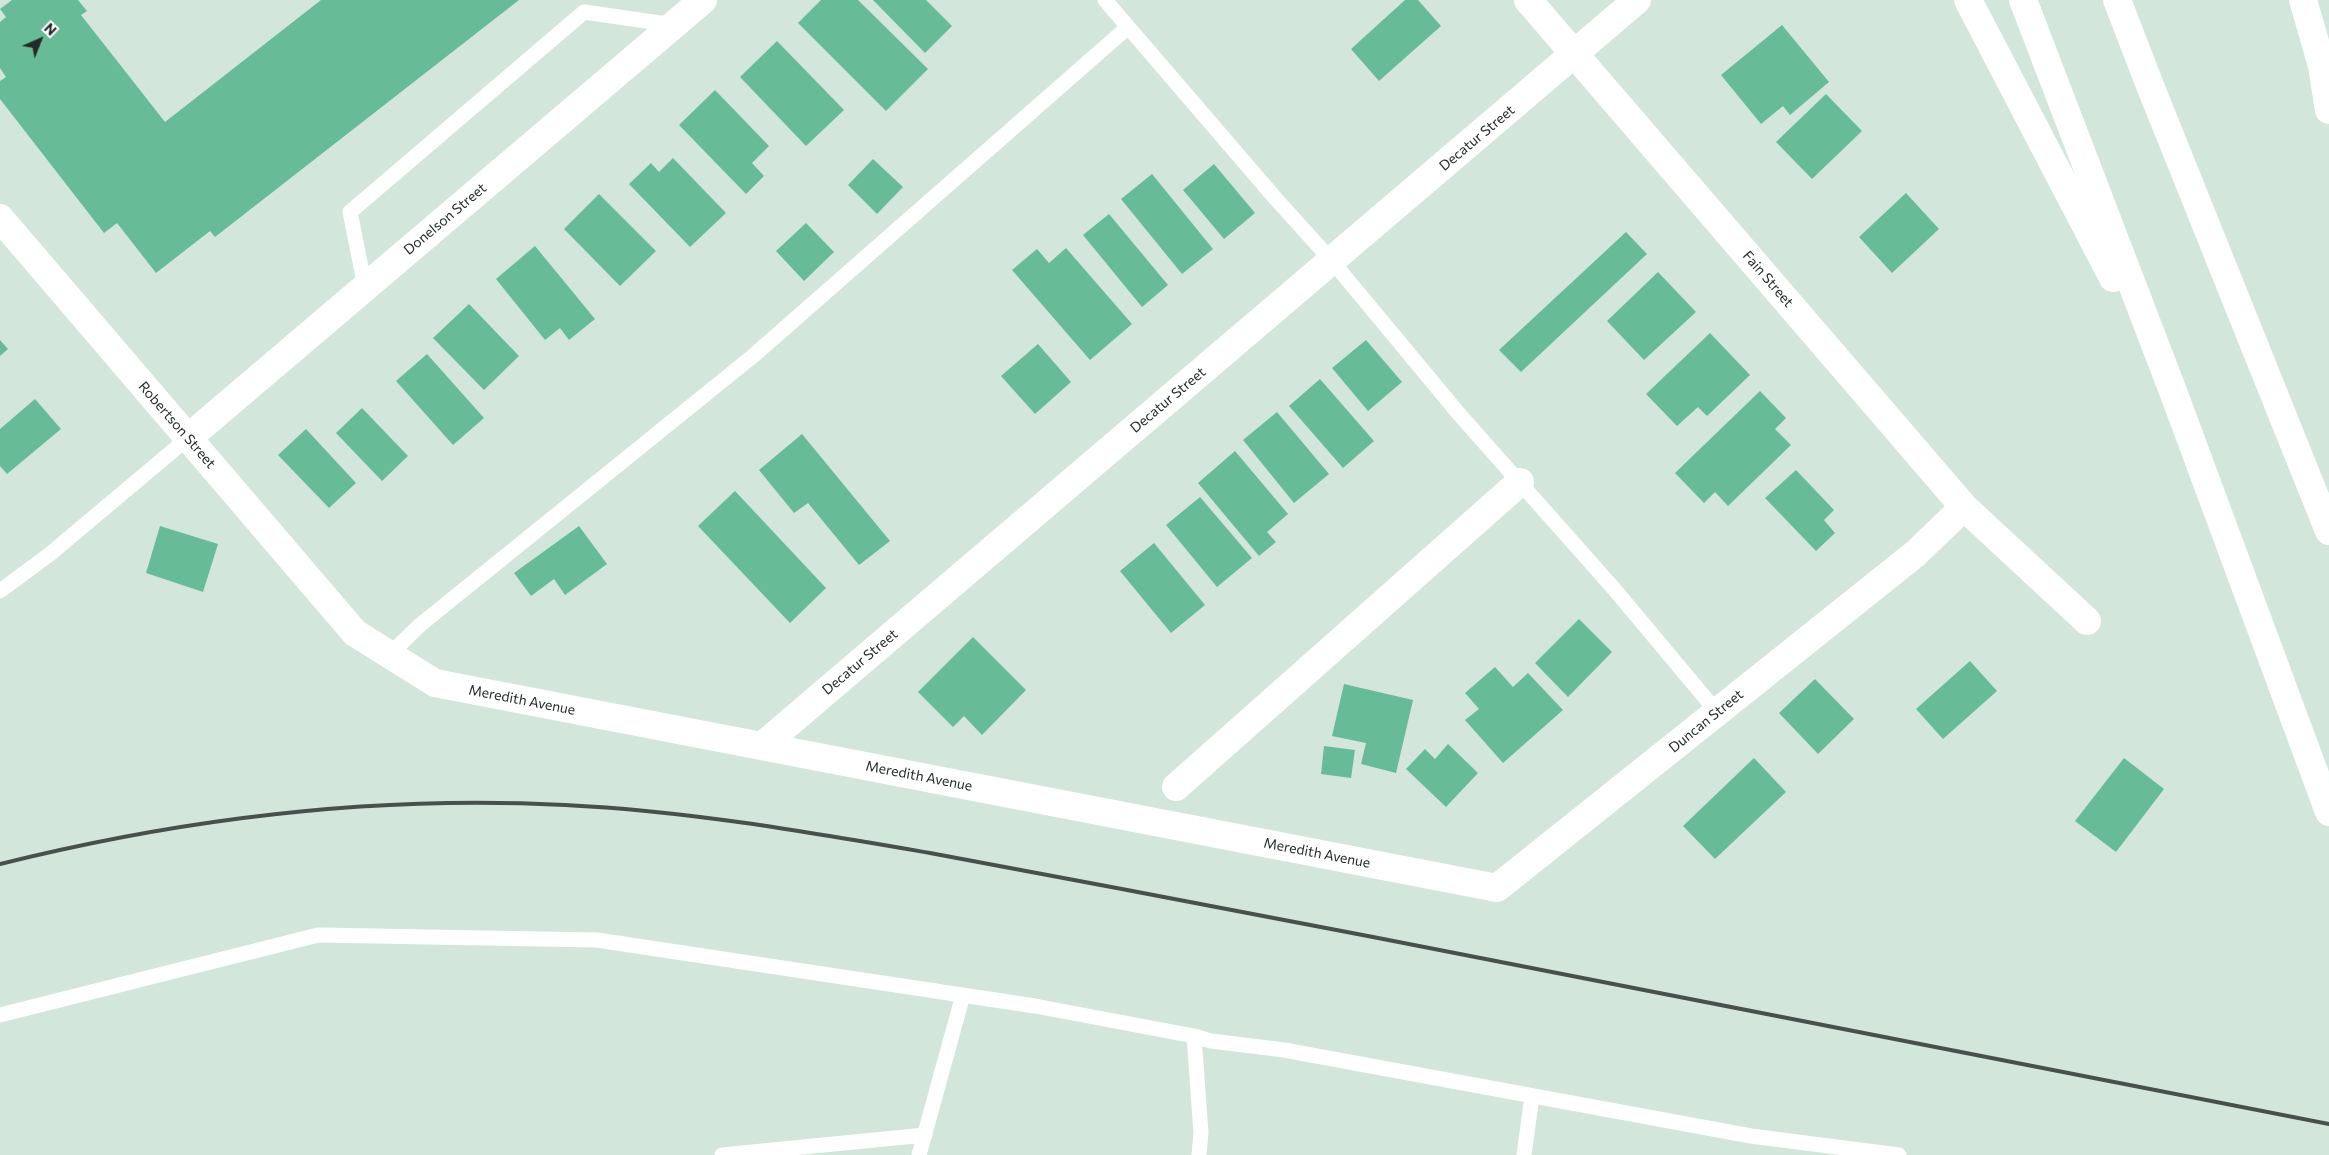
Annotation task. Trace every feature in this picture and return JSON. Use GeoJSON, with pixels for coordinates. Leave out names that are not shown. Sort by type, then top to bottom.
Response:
{"type":"FeatureCollection","features":[{"type":"Feature","properties":{"kind":"main road","name":"Donelson Street"},"geometry":{"type":"LineString","coordinates":[[188,438],[703,0]]}},
{"type":"Feature","properties":{"kind":"main road","name":"Fain Street"},"geometry":{"type":"LineString","coordinates":[[1528,0],[1964,507],[2088,621]]}},
{"type":"Feature","properties":{"kind":"main road","name":"Decatur Street"},"geometry":{"type":"LineString","coordinates":[[762,746],[1637,0]]}},
{"type":"Feature","properties":{"kind":"main road"},"geometry":{"type":"LineString","coordinates":[[1968,0],[2174,394]]}},
{"type":"Feature","properties":{"kind":"main road"},"geometry":{"type":"LineString","coordinates":[[2023,0],[2174,394],[2329,812]]}},
{"type":"Feature","properties":{"kind":"main road"},"geometry":{"type":"LineString","coordinates":[[2117,0],[2329,531]]}},
{"type":"Feature","properties":{"kind":"main road"},"geometry":{"type":"LineString","coordinates":[[2303,0],[2322,66],[2329,110]]}},
{"type":"Feature","properties":{"kind":"main road","name":"Robertson Street"},"geometry":{"type":"LineString","coordinates":[[0,218],[354,633]]}},
{"type":"Feature","properties":{"kind":"main road"},"geometry":{"type":"LineString","coordinates":[[1176,787],[1520,482]]}},
{"type":"Feature","properties":{"kind":"main road","name":"Duncan Street"},"geometry":{"type":"LineString","coordinates":[[1497,888],[1915,554],[1964,507]]}},
{"type":"Feature","properties":{"kind":"main road","name":"Meredith Avenue"},"geometry":{"type":"LineString","coordinates":[[354,633],[435,683],[1497,888]]}},
{"type":"Feature","properties":{"kind":"lane"},"geometry":{"type":"LineString","coordinates":[[1105,0],[1276,199],[1332,261],[1459,414],[1615,590],[1717,712]]}},
{"type":"Feature","properties":{"kind":"lane"},"geometry":{"type":"LineString","coordinates":[[365,287],[350,212],[584,12],[674,25]]}},
{"type":"Feature","properties":{"kind":"lane"},"geometry":{"type":"LineString","coordinates":[[389,655],[420,625],[753,356],[1128,27]]}},
{"type":"Feature","properties":{"kind":"lane"},"geometry":{"type":"LineString","coordinates":[[0,591],[50,554],[188,438]]}},
{"type":"Feature","properties":{"kind":"lane"},"geometry":{"type":"LineString","coordinates":[[0,1015],[318,935],[597,940],[1035,1006],[1194,1036],[1211,1041],[1284,1050],[1751,1136],[1898,1155]]}},
{"type":"Feature","properties":{"kind":"lane"},"geometry":{"type":"LineString","coordinates":[[919,1155],[963,995]]}},
{"type":"Feature","properties":{"kind":"lane"},"geometry":{"type":"LineString","coordinates":[[1194,1036],[1201,1133],[1199,1155]]}},
{"type":"Feature","properties":{"kind":"lane"},"geometry":{"type":"LineString","coordinates":[[1524,1155],[1532,1096]]}},
{"type":"Feature","properties":{"kind":"lane"},"geometry":{"type":"LineString","coordinates":[[722,1155],[925,1134]]}},
{"type":"Feature","properties":{"kind":"building"},"geometry":{"type":"Polygon","coordinates":[[[12,0],[78,0],[87,11],[81,15],[165,122],[321,0],[519,0],[215,237],[210,231],[156,273],[117,223],[104,233],[0,99],[0,81],[6,77],[0,68],[0,22],[6,17],[0,9],[12,0]]]}},
{"type":"Feature","properties":{"kind":"building"},"geometry":{"type":"Polygon","coordinates":[[[821,0],[858,0],[928,69],[886,111],[798,23],[821,0]]]}},
{"type":"Feature","properties":{"kind":"building"},"geometry":{"type":"Polygon","coordinates":[[[873,0],[926,0],[952,26],[925,53],[873,0]]]}},
{"type":"Feature","properties":{"kind":"building"},"geometry":{"type":"Polygon","coordinates":[[[1405,0],[1418,0],[1441,26],[1379,81],[1351,49],[1405,0]]]}},
{"type":"Feature","properties":{"kind":"building"},"geometry":{"type":"Polygon","coordinates":[[[1782,25],[1829,82],[1790,115],[1783,106],[1761,124],[1721,75],[1782,25]]]}},
{"type":"Feature","properties":{"kind":"building"},"geometry":{"type":"Polygon","coordinates":[[[777,41],[844,110],[806,146],[740,77],[777,41]]]}},
{"type":"Feature","properties":{"kind":"building"},"geometry":{"type":"Polygon","coordinates":[[[715,90],[769,146],[752,163],[764,176],[746,194],[679,125],[715,90]]]}},
{"type":"Feature","properties":{"kind":"building"},"geometry":{"type":"Polygon","coordinates":[[[1826,94],[1862,131],[1812,179],[1776,142],[1826,94]]]}},
{"type":"Feature","properties":{"kind":"building"},"geometry":{"type":"Polygon","coordinates":[[[673,158],[726,213],[690,247],[629,184],[651,163],[659,172],[673,158]]]}},
{"type":"Feature","properties":{"kind":"building"},"geometry":{"type":"Polygon","coordinates":[[[873,159],[903,187],[877,214],[848,185],[873,159]]]}},
{"type":"Feature","properties":{"kind":"building"},"geometry":{"type":"Polygon","coordinates":[[[1214,164],[1255,213],[1224,239],[1183,190],[1214,164]]]}},
{"type":"Feature","properties":{"kind":"building"},"geometry":{"type":"Polygon","coordinates":[[[1152,174],[1213,249],[1182,274],[1121,199],[1152,174]]]}},
{"type":"Feature","properties":{"kind":"building"},"geometry":{"type":"Polygon","coordinates":[[[1906,193],[1939,229],[1892,273],[1859,237],[1906,193]]]}},
{"type":"Feature","properties":{"kind":"building"},"geometry":{"type":"Polygon","coordinates":[[[599,194],[656,251],[620,286],[564,229],[599,194]]]}},
{"type":"Feature","properties":{"kind":"building"},"geometry":{"type":"Polygon","coordinates":[[[1109,214],[1168,285],[1142,307],[1083,235],[1109,214]]]}},
{"type":"Feature","properties":{"kind":"building"},"geometry":{"type":"Polygon","coordinates":[[[806,223],[834,252],[804,281],[776,251],[806,223]]]}},
{"type":"Feature","properties":{"kind":"building"},"geometry":{"type":"Polygon","coordinates":[[[1626,232],[1647,254],[1521,372],[1499,350],[1626,232]]]}},
{"type":"Feature","properties":{"kind":"building"},"geometry":{"type":"Polygon","coordinates":[[[535,246],[595,319],[569,340],[560,328],[545,340],[496,279],[535,246]]]}},
{"type":"Feature","properties":{"kind":"building"},"geometry":{"type":"Polygon","coordinates":[[[1066,248],[1132,324],[1090,360],[1012,270],[1037,249],[1049,263],[1066,248]]]}},
{"type":"Feature","properties":{"kind":"building"},"geometry":{"type":"Polygon","coordinates":[[[1658,272],[1696,312],[1644,360],[1607,321],[1658,272]]]}},
{"type":"Feature","properties":{"kind":"building"},"geometry":{"type":"Polygon","coordinates":[[[469,304],[519,356],[484,390],[433,338],[469,304]]]}},
{"type":"Feature","properties":{"kind":"building"},"geometry":{"type":"Polygon","coordinates":[[[1710,333],[1750,375],[1707,416],[1698,407],[1677,426],[1646,394],[1710,333]]]}},
{"type":"Feature","properties":{"kind":"building"},"geometry":{"type":"Polygon","coordinates":[[[0,340],[8,349],[0,356],[0,340]]]}},
{"type":"Feature","properties":{"kind":"building"},"geometry":{"type":"Polygon","coordinates":[[[1366,340],[1402,382],[1368,411],[1332,368],[1366,340]]]}},
{"type":"Feature","properties":{"kind":"building"},"geometry":{"type":"Polygon","coordinates":[[[1038,344],[1071,382],[1035,414],[1001,376],[1038,344]]]}},
{"type":"Feature","properties":{"kind":"building"},"geometry":{"type":"Polygon","coordinates":[[[427,354],[484,418],[453,445],[396,381],[427,354]]]}},
{"type":"Feature","properties":{"kind":"building"},"geometry":{"type":"Polygon","coordinates":[[[1320,379],[1374,441],[1343,468],[1289,406],[1320,379]]]}},
{"type":"Feature","properties":{"kind":"building"},"geometry":{"type":"Polygon","coordinates":[[[1760,391],[1786,418],[1775,429],[1791,445],[1728,506],[1715,492],[1704,503],[1675,473],[1760,391]]]}},
{"type":"Feature","properties":{"kind":"building"},"geometry":{"type":"Polygon","coordinates":[[[35,399],[61,429],[7,474],[0,466],[0,429],[35,399]]]}},
{"type":"Feature","properties":{"kind":"building"},"geometry":{"type":"Polygon","coordinates":[[[362,408],[408,456],[382,481],[336,433],[362,408]]]}},
{"type":"Feature","properties":{"kind":"building"},"geometry":{"type":"Polygon","coordinates":[[[1277,412],[1329,474],[1294,503],[1243,440],[1277,412]]]}},
{"type":"Feature","properties":{"kind":"building"},"geometry":{"type":"Polygon","coordinates":[[[306,429],[356,483],[329,508],[278,455],[306,429]]]}},
{"type":"Feature","properties":{"kind":"building"},"geometry":{"type":"Polygon","coordinates":[[[802,434],[890,541],[859,565],[808,503],[794,513],[759,470],[802,434]]]}},
{"type":"Feature","properties":{"kind":"building"},"geometry":{"type":"Polygon","coordinates":[[[1235,451],[1288,514],[1267,532],[1276,542],[1259,556],[1198,483],[1235,451]]]}},
{"type":"Feature","properties":{"kind":"building"},"geometry":{"type":"Polygon","coordinates":[[[1796,470],[1834,510],[1824,520],[1835,533],[1816,551],[1765,498],[1796,470]]]}},
{"type":"Feature","properties":{"kind":"building"},"geometry":{"type":"Polygon","coordinates":[[[735,491],[826,588],[790,623],[698,526],[735,491]]]}},
{"type":"Feature","properties":{"kind":"building"},"geometry":{"type":"Polygon","coordinates":[[[1200,497],[1252,558],[1217,587],[1166,525],[1200,497]]]}},
{"type":"Feature","properties":{"kind":"building"},"geometry":{"type":"Polygon","coordinates":[[[160,526],[218,544],[203,592],[146,573],[160,526]]]}},
{"type":"Feature","properties":{"kind":"building"},"geometry":{"type":"Polygon","coordinates":[[[579,526],[607,564],[565,595],[554,579],[531,596],[514,573],[579,526]]]}},
{"type":"Feature","properties":{"kind":"building"},"geometry":{"type":"Polygon","coordinates":[[[1154,543],[1205,605],[1171,633],[1120,571],[1154,543]]]}},
{"type":"Feature","properties":{"kind":"building"},"geometry":{"type":"Polygon","coordinates":[[[1579,619],[1612,652],[1568,697],[1535,663],[1579,619]]]}},
{"type":"Feature","properties":{"kind":"building"},"geometry":{"type":"Polygon","coordinates":[[[973,637],[1026,690],[982,735],[964,716],[953,727],[918,692],[973,637]]]}},
{"type":"Feature","properties":{"kind":"building"},"geometry":{"type":"Polygon","coordinates":[[[1970,661],[1997,691],[1943,739],[1916,709],[1970,661]]]}},
{"type":"Feature","properties":{"kind":"building"},"geometry":{"type":"Polygon","coordinates":[[[1495,667],[1513,687],[1528,673],[1563,710],[1503,763],[1465,720],[1479,709],[1465,693],[1495,667]]]}},
{"type":"Feature","properties":{"kind":"building"},"geometry":{"type":"Polygon","coordinates":[[[1815,679],[1854,719],[1818,754],[1779,713],[1815,679]]]}},
{"type":"Feature","properties":{"kind":"building"},"geometry":{"type":"Polygon","coordinates":[[[1344,684],[1413,700],[1396,773],[1361,764],[1366,743],[1332,736],[1344,684]]]}},
{"type":"Feature","properties":{"kind":"building"},"geometry":{"type":"Polygon","coordinates":[[[1448,744],[1478,773],[1446,807],[1406,769],[1425,749],[1435,759],[1448,744]]]}},
{"type":"Feature","properties":{"kind":"building"},"geometry":{"type":"Polygon","coordinates":[[[1324,746],[1355,750],[1351,778],[1321,774],[1324,746]]]}},
{"type":"Feature","properties":{"kind":"building"},"geometry":{"type":"Polygon","coordinates":[[[1754,758],[1786,792],[1715,859],[1683,826],[1754,758]]]}},
{"type":"Feature","properties":{"kind":"building"},"geometry":{"type":"Polygon","coordinates":[[[2124,758],[2164,789],[2116,852],[2075,821],[2124,758]]]}},
{"type":"Feature","properties":{"kind":"railway"},"geometry":{"type":"LineString","coordinates":[[0,864],[139,834],[210,822],[351,807],[493,803],[565,805],[702,817],[793,830],[985,863],[2329,1124]]}}]}
